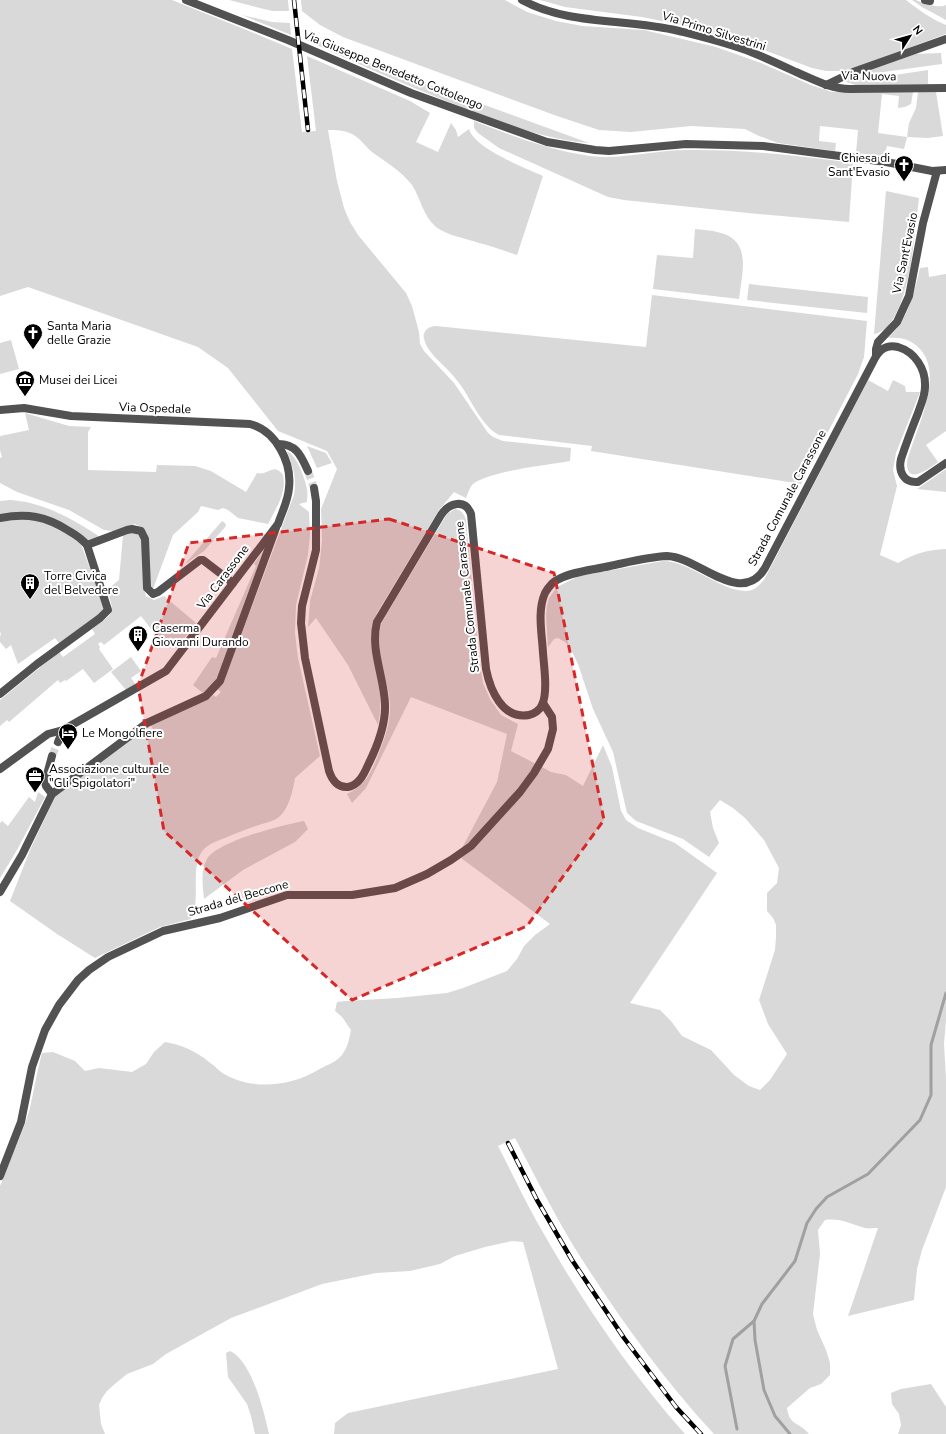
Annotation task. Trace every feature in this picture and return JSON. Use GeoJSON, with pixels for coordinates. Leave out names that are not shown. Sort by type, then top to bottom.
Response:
{"type":"FeatureCollection","features":[{"type":"Feature","properties":{"kind":"street","name":"Via Giuseppe Benedetto Cottolengo"},"geometry":{"type":"LineString","coordinates":[[186,0],[288,40],[411,93],[542,141],[602,151],[616,151],[679,144],[763,146],[886,162],[937,171],[946,170]]}},
{"type":"Feature","properties":{"kind":"street","name":"Via Primo Silvestrini"},"geometry":{"type":"LineString","coordinates":[[522,0],[542,10],[571,17],[653,25],[693,35],[750,52],[826,85]]}},
{"type":"Feature","properties":{"kind":"street","name":"Via Nuova"},"geometry":{"type":"LineString","coordinates":[[826,85],[853,72],[946,39]]}},
{"type":"Feature","properties":{"kind":"street","name":"Via Nuova"},"geometry":{"type":"LineString","coordinates":[[826,85],[843,89],[946,88]]}},
{"type":"Feature","properties":{"kind":"street","name":"Via Sant'Evasio"},"geometry":{"type":"LineString","coordinates":[[876,355],[878,342],[897,322],[909,296],[927,206],[937,171]]}},
{"type":"Feature","properties":{"kind":"street"},"geometry":{"type":"LineString","coordinates":[[876,355],[885,347],[899,347],[909,352],[916,359],[924,374],[924,396],[901,459],[900,467],[902,476],[910,481],[918,482],[946,463]]}},
{"type":"Feature","properties":{"kind":"street","name":"Strada Comunale Carassone"},"geometry":{"type":"LineString","coordinates":[[314,488],[316,501],[316,542],[313,563],[302,610],[302,630],[305,658],[328,767],[332,779],[336,784],[348,787],[358,782],[364,775],[383,726],[385,705],[374,635],[377,622],[444,510],[451,505],[458,504],[463,505],[471,514],[486,669],[492,690],[497,700],[504,708],[518,715],[526,716],[534,714],[540,709],[543,703],[544,684],[541,608],[544,595],[551,585],[558,579],[574,574],[667,556],[682,558],[735,584],[745,584],[755,580],[765,568],[876,355]]}},
{"type":"Feature","properties":{"kind":"street","name":"Via Ospedale"},"geometry":{"type":"LineString","coordinates":[[0,410],[24,408],[71,416],[243,423],[262,429],[278,444]]}},
{"type":"Feature","properties":{"kind":"street"},"geometry":{"type":"LineString","coordinates":[[278,444],[287,445],[295,449],[300,454],[308,471]]}},
{"type":"Feature","properties":{"kind":"street","name":"Via Carassone"},"geometry":{"type":"LineString","coordinates":[[0,769],[49,732],[63,730],[166,672],[278,524],[287,500],[290,480],[287,465],[278,444]]}},
{"type":"Feature","properties":{"kind":"street"},"geometry":{"type":"LineString","coordinates":[[0,518],[22,515],[45,518],[81,538],[87,545],[108,607],[108,611],[37,664],[0,694]]}},
{"type":"Feature","properties":{"kind":"street"},"geometry":{"type":"LineString","coordinates":[[0,892],[22,855],[52,794],[147,723],[206,696],[220,681],[278,524]]}},
{"type":"Feature","properties":{"kind":"street"},"geometry":{"type":"LineString","coordinates":[[87,545],[127,530],[132,529],[141,531],[145,538],[147,588],[153,594],[203,560],[233,583]]}},
{"type":"Feature","properties":{"kind":"street","name":"Strada del Beccone"},"geometry":{"type":"LineString","coordinates":[[0,1176],[21,1122],[32,1067],[45,1030],[59,1005],[78,980],[89,970],[108,957],[164,931],[227,916],[287,895],[352,895],[395,888],[422,877],[451,860],[467,850],[479,838],[533,776],[550,744],[553,725],[551,715],[543,703]]}},
{"type":"Feature","properties":{"kind":"street"},"geometry":{"type":"LineString","coordinates":[[58,742],[63,730]]}},
{"type":"Feature","properties":{"kind":"street"},"geometry":{"type":"LineString","coordinates":[[52,756],[44,782],[52,794]]}},
{"type":"Feature","properties":{"kind":"highlighted area"},"geometry":{"type":"Polygon","coordinates":[[[389,519],[554,573],[604,820],[527,926],[352,1000],[164,831],[138,686],[189,543],[389,519]]]}},
{"type":"Feature","properties":{"kind":"shaded area"},"geometry":{"type":"Polygon","coordinates":[[[0,0],[172,0],[292,49],[302,132],[316,131],[307,56],[410,101],[430,113],[416,142],[438,152],[451,123],[456,130],[458,137],[469,129],[480,144],[501,157],[543,176],[517,255],[451,235],[436,227],[425,213],[412,185],[403,175],[372,152],[355,136],[343,131],[328,130],[337,181],[344,208],[350,222],[358,235],[406,293],[412,306],[419,332],[420,344],[424,351],[454,383],[488,433],[493,437],[503,441],[571,448],[570,461],[505,472],[481,479],[473,484],[466,498],[454,492],[439,510],[377,613],[373,623],[371,643],[380,699],[378,725],[348,665],[316,618],[308,627],[310,601],[319,568],[321,551],[321,509],[337,469],[327,451],[278,431],[228,368],[198,347],[28,287],[0,296],[0,0]]]}},
{"type":"Feature","properties":{"kind":"shaded area"},"geometry":{"type":"Polygon","coordinates":[[[229,0],[288,0],[289,11],[272,11],[229,0]]]}},
{"type":"Feature","properties":{"kind":"shaded area"},"geometry":{"type":"Polygon","coordinates":[[[301,0],[505,0],[527,12],[556,21],[582,26],[644,30],[716,47],[761,63],[811,85],[832,92],[913,92],[911,104],[898,108],[899,96],[882,94],[878,133],[907,137],[904,149],[887,146],[884,156],[856,153],[858,130],[820,126],[819,141],[836,143],[835,151],[778,143],[745,129],[691,126],[631,132],[599,130],[343,37],[320,25],[302,11],[301,0]]]}},
{"type":"Feature","properties":{"kind":"shaded area"},"geometry":{"type":"Polygon","coordinates":[[[540,0],[906,0],[920,11],[946,25],[946,34],[857,67],[841,71],[826,71],[812,68],[761,49],[691,27],[642,17],[565,7],[540,0]]]}},
{"type":"Feature","properties":{"kind":"shaded area"},"geometry":{"type":"Polygon","coordinates":[[[912,0],[936,6],[946,5],[946,20],[922,7],[912,0]]]}},
{"type":"Feature","properties":{"kind":"shaded area"},"geometry":{"type":"Polygon","coordinates":[[[242,15],[272,22],[290,23],[291,35],[242,15]]]}},
{"type":"Feature","properties":{"kind":"shaded area"},"geometry":{"type":"Polygon","coordinates":[[[304,30],[315,39],[348,55],[589,143],[558,139],[528,131],[449,102],[306,40],[304,30]]]}},
{"type":"Feature","properties":{"kind":"shaded area"},"geometry":{"type":"Polygon","coordinates":[[[941,53],[942,64],[869,74],[861,73],[915,54],[941,53]]]}},
{"type":"Feature","properties":{"kind":"shaded area"},"geometry":{"type":"Polygon","coordinates":[[[928,70],[928,84],[856,85],[846,82],[848,79],[855,76],[869,79],[928,70]]]}},
{"type":"Feature","properties":{"kind":"shaded area"},"geometry":{"type":"Polygon","coordinates":[[[918,92],[936,92],[943,136],[928,138],[907,137],[909,123],[916,108],[918,92]]]}},
{"type":"Feature","properties":{"kind":"shaded area"},"geometry":{"type":"Polygon","coordinates":[[[474,121],[545,146],[590,156],[614,157],[675,150],[708,150],[770,154],[853,163],[849,222],[748,213],[608,197],[499,148],[478,133],[474,128],[474,121]]]}},
{"type":"Feature","properties":{"kind":"shaded area"},"geometry":{"type":"Polygon","coordinates":[[[886,191],[919,198],[912,253],[903,296],[896,314],[886,328],[874,334],[886,191]]]}},
{"type":"Feature","properties":{"kind":"shaded area"},"geometry":{"type":"Polygon","coordinates":[[[695,229],[709,230],[728,236],[736,242],[741,249],[743,268],[739,299],[653,289],[657,255],[693,258],[695,229]]]}},
{"type":"Feature","properties":{"kind":"shaded area"},"geometry":{"type":"Polygon","coordinates":[[[928,267],[929,277],[946,274],[946,431],[926,445],[938,462],[919,474],[914,474],[910,473],[907,462],[926,404],[930,373],[927,359],[916,345],[905,339],[888,338],[901,323],[905,315],[913,297],[920,268],[928,267]]]}},
{"type":"Feature","properties":{"kind":"shaded area"},"geometry":{"type":"Polygon","coordinates":[[[749,284],[868,297],[867,313],[747,300],[749,284]]]}},
{"type":"Feature","properties":{"kind":"shaded area"},"geometry":{"type":"Polygon","coordinates":[[[652,295],[867,321],[864,357],[858,374],[801,484],[591,451],[592,446],[499,435],[488,426],[478,414],[462,387],[430,351],[424,339],[425,331],[436,326],[646,347],[652,295]]]}},
{"type":"Feature","properties":{"kind":"shaded area"},"geometry":{"type":"Polygon","coordinates":[[[11,340],[19,369],[0,374],[0,343],[11,340]]]}},
{"type":"Feature","properties":{"kind":"shaded area"},"geometry":{"type":"Polygon","coordinates":[[[868,380],[888,391],[893,380],[905,386],[906,392],[920,392],[896,453],[893,470],[897,486],[880,555],[898,563],[921,553],[946,549],[946,1020],[944,1044],[946,1079],[946,1187],[922,1250],[917,1269],[914,1300],[848,1316],[878,1228],[867,1228],[841,1221],[825,1220],[818,1230],[820,1254],[813,1314],[817,1330],[830,1363],[830,1375],[821,1384],[810,1388],[787,1408],[788,1414],[792,1421],[806,1430],[809,1434],[714,1434],[676,1391],[624,1322],[576,1250],[515,1138],[498,1146],[532,1213],[553,1250],[587,1305],[624,1359],[685,1434],[334,1434],[335,1423],[348,1413],[558,1369],[523,1242],[512,1241],[485,1247],[455,1256],[440,1264],[410,1271],[376,1273],[322,1284],[231,1318],[166,1354],[153,1364],[127,1374],[107,1391],[99,1405],[101,1424],[105,1434],[0,1434],[0,1186],[25,1124],[42,1053],[53,1052],[75,1061],[85,1071],[99,1068],[132,1072],[146,1064],[154,1052],[165,1042],[194,1052],[221,1072],[232,1078],[257,1084],[282,1083],[307,1076],[339,1058],[344,1052],[351,1030],[342,1017],[335,1011],[337,1002],[447,993],[507,971],[517,959],[524,946],[535,935],[550,924],[461,858],[474,847],[527,789],[542,767],[551,772],[566,775],[583,786],[603,745],[612,767],[621,811],[626,820],[638,828],[675,843],[717,873],[630,1003],[660,1010],[671,1021],[682,1036],[711,1050],[734,1075],[749,1086],[760,1090],[770,1080],[787,1054],[768,1024],[759,1000],[775,950],[776,925],[773,918],[767,911],[767,893],[777,883],[779,868],[764,840],[745,818],[720,800],[710,812],[713,828],[719,843],[709,857],[683,839],[636,821],[627,813],[613,752],[593,709],[578,664],[570,648],[565,642],[558,638],[554,639],[548,647],[546,615],[547,606],[549,598],[557,587],[579,576],[663,561],[686,567],[720,584],[742,591],[752,590],[755,588],[764,580],[868,380]]]}},
{"type":"Feature","properties":{"kind":"shaded area"},"geometry":{"type":"Polygon","coordinates":[[[25,413],[69,426],[91,427],[88,432],[88,470],[156,472],[157,465],[195,466],[211,471],[246,492],[257,473],[265,473],[274,469],[280,471],[283,475],[284,482],[282,494],[268,524],[238,518],[223,508],[218,510],[201,506],[198,512],[173,535],[153,589],[150,588],[147,534],[141,527],[135,524],[113,531],[104,530],[69,510],[17,492],[0,483],[0,458],[2,457],[0,450],[0,436],[29,430],[25,413]]]}},
{"type":"Feature","properties":{"kind":"shaded area"},"geometry":{"type":"Polygon","coordinates":[[[307,446],[326,453],[332,463],[317,468],[307,446]]]}},
{"type":"Feature","properties":{"kind":"shaded area"},"geometry":{"type":"Polygon","coordinates":[[[287,451],[291,454],[300,468],[307,491],[307,502],[299,504],[309,512],[310,535],[308,555],[296,605],[295,633],[298,658],[320,756],[295,778],[292,794],[288,804],[277,819],[219,840],[205,848],[197,863],[195,902],[191,919],[160,927],[95,958],[57,934],[10,901],[30,850],[56,795],[143,730],[146,734],[153,729],[150,725],[210,698],[213,695],[216,697],[221,692],[217,689],[223,683],[294,495],[295,478],[287,451]]]}},
{"type":"Feature","properties":{"kind":"shaded area"},"geometry":{"type":"Polygon","coordinates":[[[946,469],[946,492],[917,489],[946,469]]]}},
{"type":"Feature","properties":{"kind":"shaded area"},"geometry":{"type":"Polygon","coordinates":[[[10,500],[34,504],[57,512],[100,537],[88,541],[60,522],[0,515],[0,501],[10,500]]]}},
{"type":"Feature","properties":{"kind":"shaded area"},"geometry":{"type":"Polygon","coordinates":[[[455,509],[462,513],[466,520],[479,658],[483,683],[490,699],[501,715],[518,724],[511,751],[536,764],[501,809],[461,850],[497,782],[507,734],[411,697],[366,788],[352,803],[347,794],[362,784],[369,775],[380,751],[388,725],[390,711],[389,694],[379,642],[382,622],[447,514],[455,509]]]}},
{"type":"Feature","properties":{"kind":"shaded area"},"geometry":{"type":"Polygon","coordinates":[[[27,518],[55,526],[81,544],[105,610],[59,643],[55,638],[18,664],[11,645],[6,649],[0,642],[0,520],[27,518]]]}},
{"type":"Feature","properties":{"kind":"shaded area"},"geometry":{"type":"Polygon","coordinates":[[[222,521],[226,526],[204,551],[184,565],[222,521]]]}},
{"type":"Feature","properties":{"kind":"shaded area"},"geometry":{"type":"Polygon","coordinates":[[[131,532],[139,535],[142,540],[143,586],[146,596],[154,600],[164,596],[196,623],[180,644],[170,637],[165,643],[157,637],[141,616],[104,645],[101,642],[98,644],[100,647],[99,649],[113,669],[94,683],[83,669],[66,681],[65,680],[60,683],[58,680],[9,722],[7,720],[0,726],[0,700],[59,652],[63,657],[95,634],[92,629],[111,613],[112,610],[107,590],[119,580],[123,535],[131,532]]]}},
{"type":"Feature","properties":{"kind":"shaded area"},"geometry":{"type":"Polygon","coordinates":[[[263,551],[216,680],[204,694],[193,685],[212,657],[216,658],[256,566],[254,564],[263,551]]]}},
{"type":"Feature","properties":{"kind":"shaded area"},"geometry":{"type":"Polygon","coordinates":[[[131,657],[141,671],[131,678],[136,685],[126,690],[111,672],[131,657]]]}},
{"type":"Feature","properties":{"kind":"shaded area"},"geometry":{"type":"Polygon","coordinates":[[[38,792],[45,797],[17,850],[0,878],[0,823],[2,821],[8,826],[29,797],[35,802],[38,792]]]}},
{"type":"Feature","properties":{"kind":"shaded area"},"geometry":{"type":"Polygon","coordinates":[[[304,821],[308,829],[295,842],[243,870],[204,899],[202,879],[203,869],[207,859],[213,852],[237,840],[304,821]]]}},
{"type":"Feature","properties":{"kind":"shaded area"},"geometry":{"type":"Polygon","coordinates":[[[230,1351],[245,1365],[251,1376],[264,1413],[269,1434],[255,1434],[247,1404],[228,1377],[226,1353],[230,1351]]]}},
{"type":"Feature","properties":{"kind":"shaded area"},"geometry":{"type":"Polygon","coordinates":[[[931,1384],[946,1407],[946,1434],[898,1434],[901,1425],[899,1414],[892,1404],[891,1393],[901,1389],[931,1384]]]}},
{"type":"Feature","properties":{"kind":"waterway"},"geometry":{"type":"LineString","coordinates":[[790,1434],[775,1416],[764,1390],[755,1340],[754,1321],[762,1304],[795,1261],[807,1223],[816,1209],[827,1197],[868,1174],[920,1120],[931,1095],[931,1045],[946,993]]}},
{"type":"Feature","properties":{"kind":"waterway"},"geometry":{"type":"LineString","coordinates":[[737,1429],[725,1366],[733,1339],[754,1321]]}},
{"type":"Feature","properties":{"kind":"tunnel"},"geometry":{"type":"LineString","coordinates":[[308,471],[314,488]]}},
{"type":"Feature","properties":{"kind":"tunnel"},"geometry":{"type":"LineString","coordinates":[[52,756],[58,742]]}},
{"type":"Feature","properties":{"kind":"railway"},"geometry":{"type":"LineString","coordinates":[[294,0],[308,130]]}},
{"type":"Feature","properties":{"kind":"railway"},"geometry":{"type":"LineString","coordinates":[[508,1143],[537,1200],[572,1260],[624,1338],[676,1407],[701,1434]]}},
{"type":"Feature","properties":{"kind":"place","name":"Chiesa di Sant'Evasio"},"geometry":{"type":"Point","coordinates":[904,182]}},
{"type":"Feature","properties":{"kind":"place","name":"Santa Maria delle Grazie"},"geometry":{"type":"Point","coordinates":[33,350]}},
{"type":"Feature","properties":{"kind":"place","name":"Musei dei Licei"},"geometry":{"type":"Point","coordinates":[25,397]}},
{"type":"Feature","properties":{"kind":"place","name":"Torre Civica del Belvedere"},"geometry":{"type":"Point","coordinates":[30,600]}},
{"type":"Feature","properties":{"kind":"place","name":"Caserma Giovanni Durando"},"geometry":{"type":"Point","coordinates":[138,652]}},
{"type":"Feature","properties":{"kind":"place","name":"Le Mongolfiere"},"geometry":{"type":"Point","coordinates":[68,750]}},
{"type":"Feature","properties":{"kind":"place","name":"Associazione culturale \"Gli Spigolatori\""},"geometry":{"type":"Point","coordinates":[35,793]}}]}
